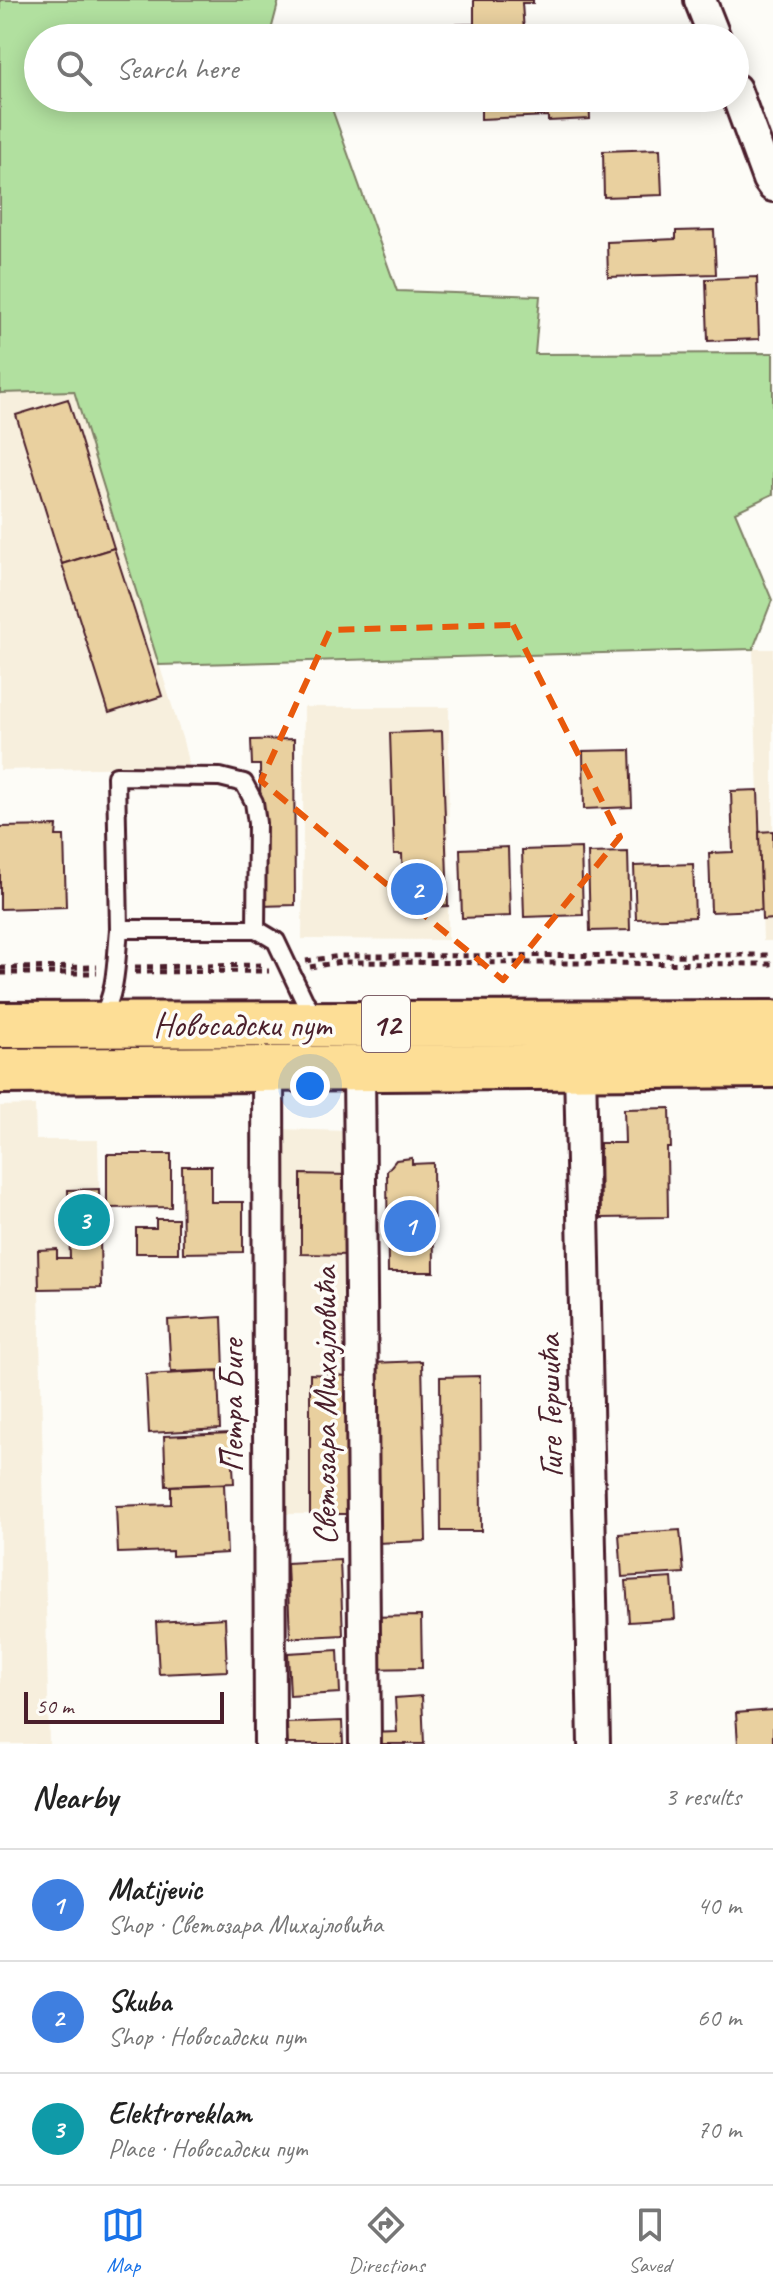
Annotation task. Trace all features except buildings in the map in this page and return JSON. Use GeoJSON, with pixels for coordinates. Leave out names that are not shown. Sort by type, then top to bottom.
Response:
{"type":"FeatureCollection","features":[{"type":"Feature","properties":{"kind":"main road","name":"Новосадски пут"},"geometry":{"type":"LineString","coordinates":[[0,1025],[773,1023]]}},
{"type":"Feature","properties":{"kind":"main road","name":"Новосадски пут"},"geometry":{"type":"LineString","coordinates":[[0,1071],[773,1065]]}},
{"type":"Feature","properties":{"kind":"street"},"geometry":{"type":"LineString","coordinates":[[700,0],[709,24]]}},
{"type":"Feature","properties":{"kind":"street"},"geometry":{"type":"LineString","coordinates":[[743,112],[773,186]]}},
{"type":"Feature","properties":{"kind":"street","name":"Гиге Гершића"},"geometry":{"type":"LineString","coordinates":[[580,1066],[594,1744]]}},
{"type":"Feature","properties":{"kind":"street","name":"Петра Биге"},"geometry":{"type":"LineString","coordinates":[[268,1068],[270,1744]]}},
{"type":"Feature","properties":{"kind":"street","name":"Светозара Михајловића"},"geometry":{"type":"LineString","coordinates":[[359,1068],[365,1744]]}},
{"type":"Feature","properties":{"kind":"lane"},"geometry":{"type":"LineString","coordinates":[[98,1023],[109,1006],[119,929],[116,776],[220,777],[244,783],[254,802],[257,823],[256,929]]}},
{"type":"Feature","properties":{"kind":"lane"},"geometry":{"type":"LineString","coordinates":[[119,929],[256,929],[276,941],[304,1000],[323,1025]]}},
{"type":"Feature","properties":{"kind":"path"},"geometry":{"type":"LineString","coordinates":[[289,968],[340,956],[773,955]]}},
{"type":"Feature","properties":{"kind":"path"},"geometry":{"type":"LineString","coordinates":[[0,971],[289,968],[341,962],[773,964]]}},
{"type":"Feature","properties":{"kind":"highlighted area"},"geometry":{"type":"Polygon","coordinates":[[[513,625],[620,837],[503,980],[261,781],[330,630],[513,625]]]}},
{"type":"Feature","properties":{"kind":"shaded area"},"geometry":{"type":"Polygon","coordinates":[[[74,390],[189,766],[0,770],[0,393],[74,390]]]}},
{"type":"Feature","properties":{"kind":"shaded area"},"geometry":{"type":"Polygon","coordinates":[[[753,649],[773,649],[773,941],[763,941],[753,649]]]}},
{"type":"Feature","properties":{"kind":"shaded area"},"geometry":{"type":"Polygon","coordinates":[[[304,707],[449,707],[448,940],[302,939],[304,707]]]}},
{"type":"Feature","properties":{"kind":"shaded area"},"geometry":{"type":"Polygon","coordinates":[[[35,1105],[36,1140],[98,1140],[101,1288],[39,1289],[49,1744],[0,1744],[0,1106],[35,1105]]]}},
{"type":"Feature","properties":{"kind":"shaded area"},"geometry":{"type":"Polygon","coordinates":[[[276,1129],[349,1131],[351,1514],[277,1514],[276,1129]]]}},
{"type":"Feature","properties":{"kind":"green space"},"geometry":{"type":"Polygon","coordinates":[[[0,0],[279,0],[273,24],[24,24],[24,112],[333,112],[397,291],[540,296],[535,354],[773,353],[773,494],[735,512],[772,600],[753,649],[159,665],[74,391],[0,393],[0,0]]]}},
{"type":"Feature","properties":{"kind":"place","name":"Skuba"},"geometry":{"type":"Point","coordinates":[417,889]}},
{"type":"Feature","properties":{"kind":"place","name":"Elektroreklam"},"geometry":{"type":"Point","coordinates":[84,1220]}},
{"type":"Feature","properties":{"kind":"place","name":"Matijevic"},"geometry":{"type":"Point","coordinates":[410,1226]}}]}
